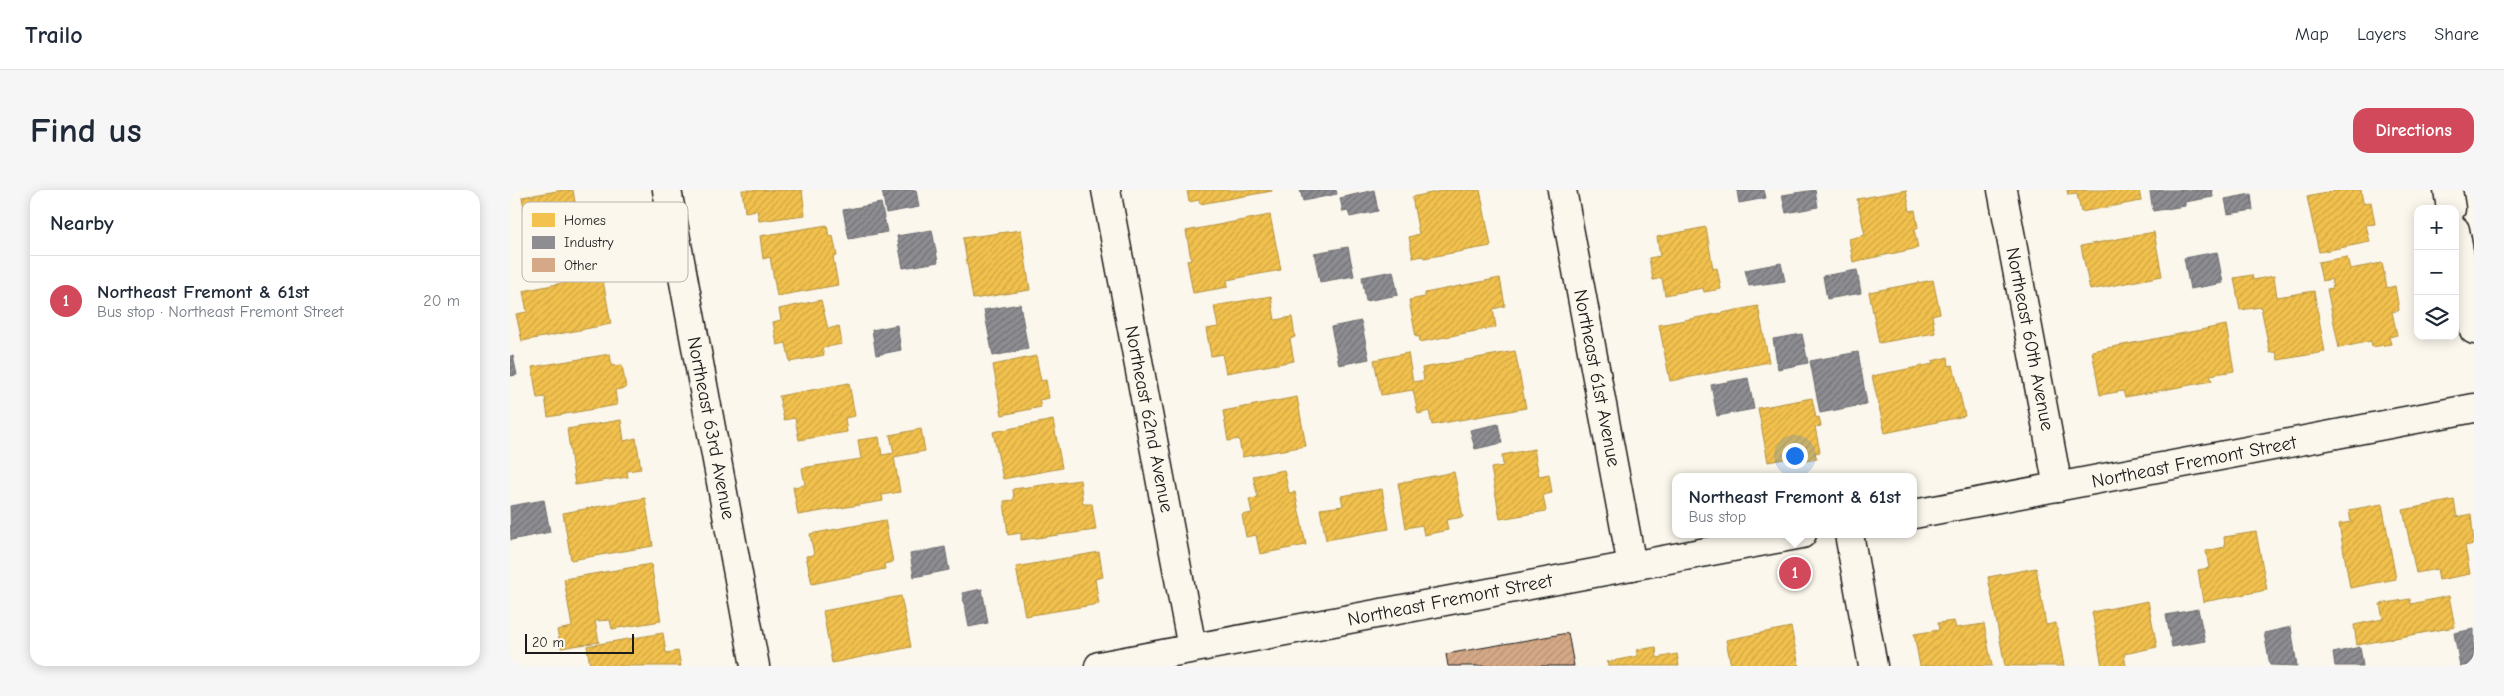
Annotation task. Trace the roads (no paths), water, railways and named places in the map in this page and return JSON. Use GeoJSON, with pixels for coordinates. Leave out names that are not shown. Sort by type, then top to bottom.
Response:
{"type":"FeatureCollection","features":[{"type":"Feature","properties":{"kind":"street","name":"Northeast 62nd Avenue"},"geometry":{"type":"LineString","coordinates":[[1106,190],[1192,648]]}},
{"type":"Feature","properties":{"kind":"street","name":"Northeast 61st Avenue"},"geometry":{"type":"LineString","coordinates":[[1562,190],[1632,566]]}},
{"type":"Feature","properties":{"kind":"street","name":"Northeast 60th Avenue"},"geometry":{"type":"LineString","coordinates":[[2002,190],[2058,487]]}},
{"type":"Feature","properties":{"kind":"street"},"geometry":{"type":"LineString","coordinates":[[2448,190],[2450,205]]}},
{"type":"Feature","properties":{"kind":"street"},"geometry":{"type":"LineString","coordinates":[[2459,250],[2474,330]]}},
{"type":"Feature","properties":{"kind":"street","name":"Northeast 63rd Avenue"},"geometry":{"type":"LineString","coordinates":[[683,282],[755,666]]}},
{"type":"Feature","properties":{"kind":"street","name":"Northeast Fremont Street"},"geometry":{"type":"LineString","coordinates":[[1917,513],[2474,408]]}},
{"type":"Feature","properties":{"kind":"street","name":"Northeast Fremont Street"},"geometry":{"type":"LineString","coordinates":[[1099,666],[1781,538]]}},
{"type":"Feature","properties":{"kind":"street"},"geometry":{"type":"LineString","coordinates":[[1850,538],[1873,666]]}},
{"type":"Feature","properties":{"kind":"place","name":"Northeast Fremont & 61st"},"geometry":{"type":"Point","coordinates":[1795,573]}}]}
